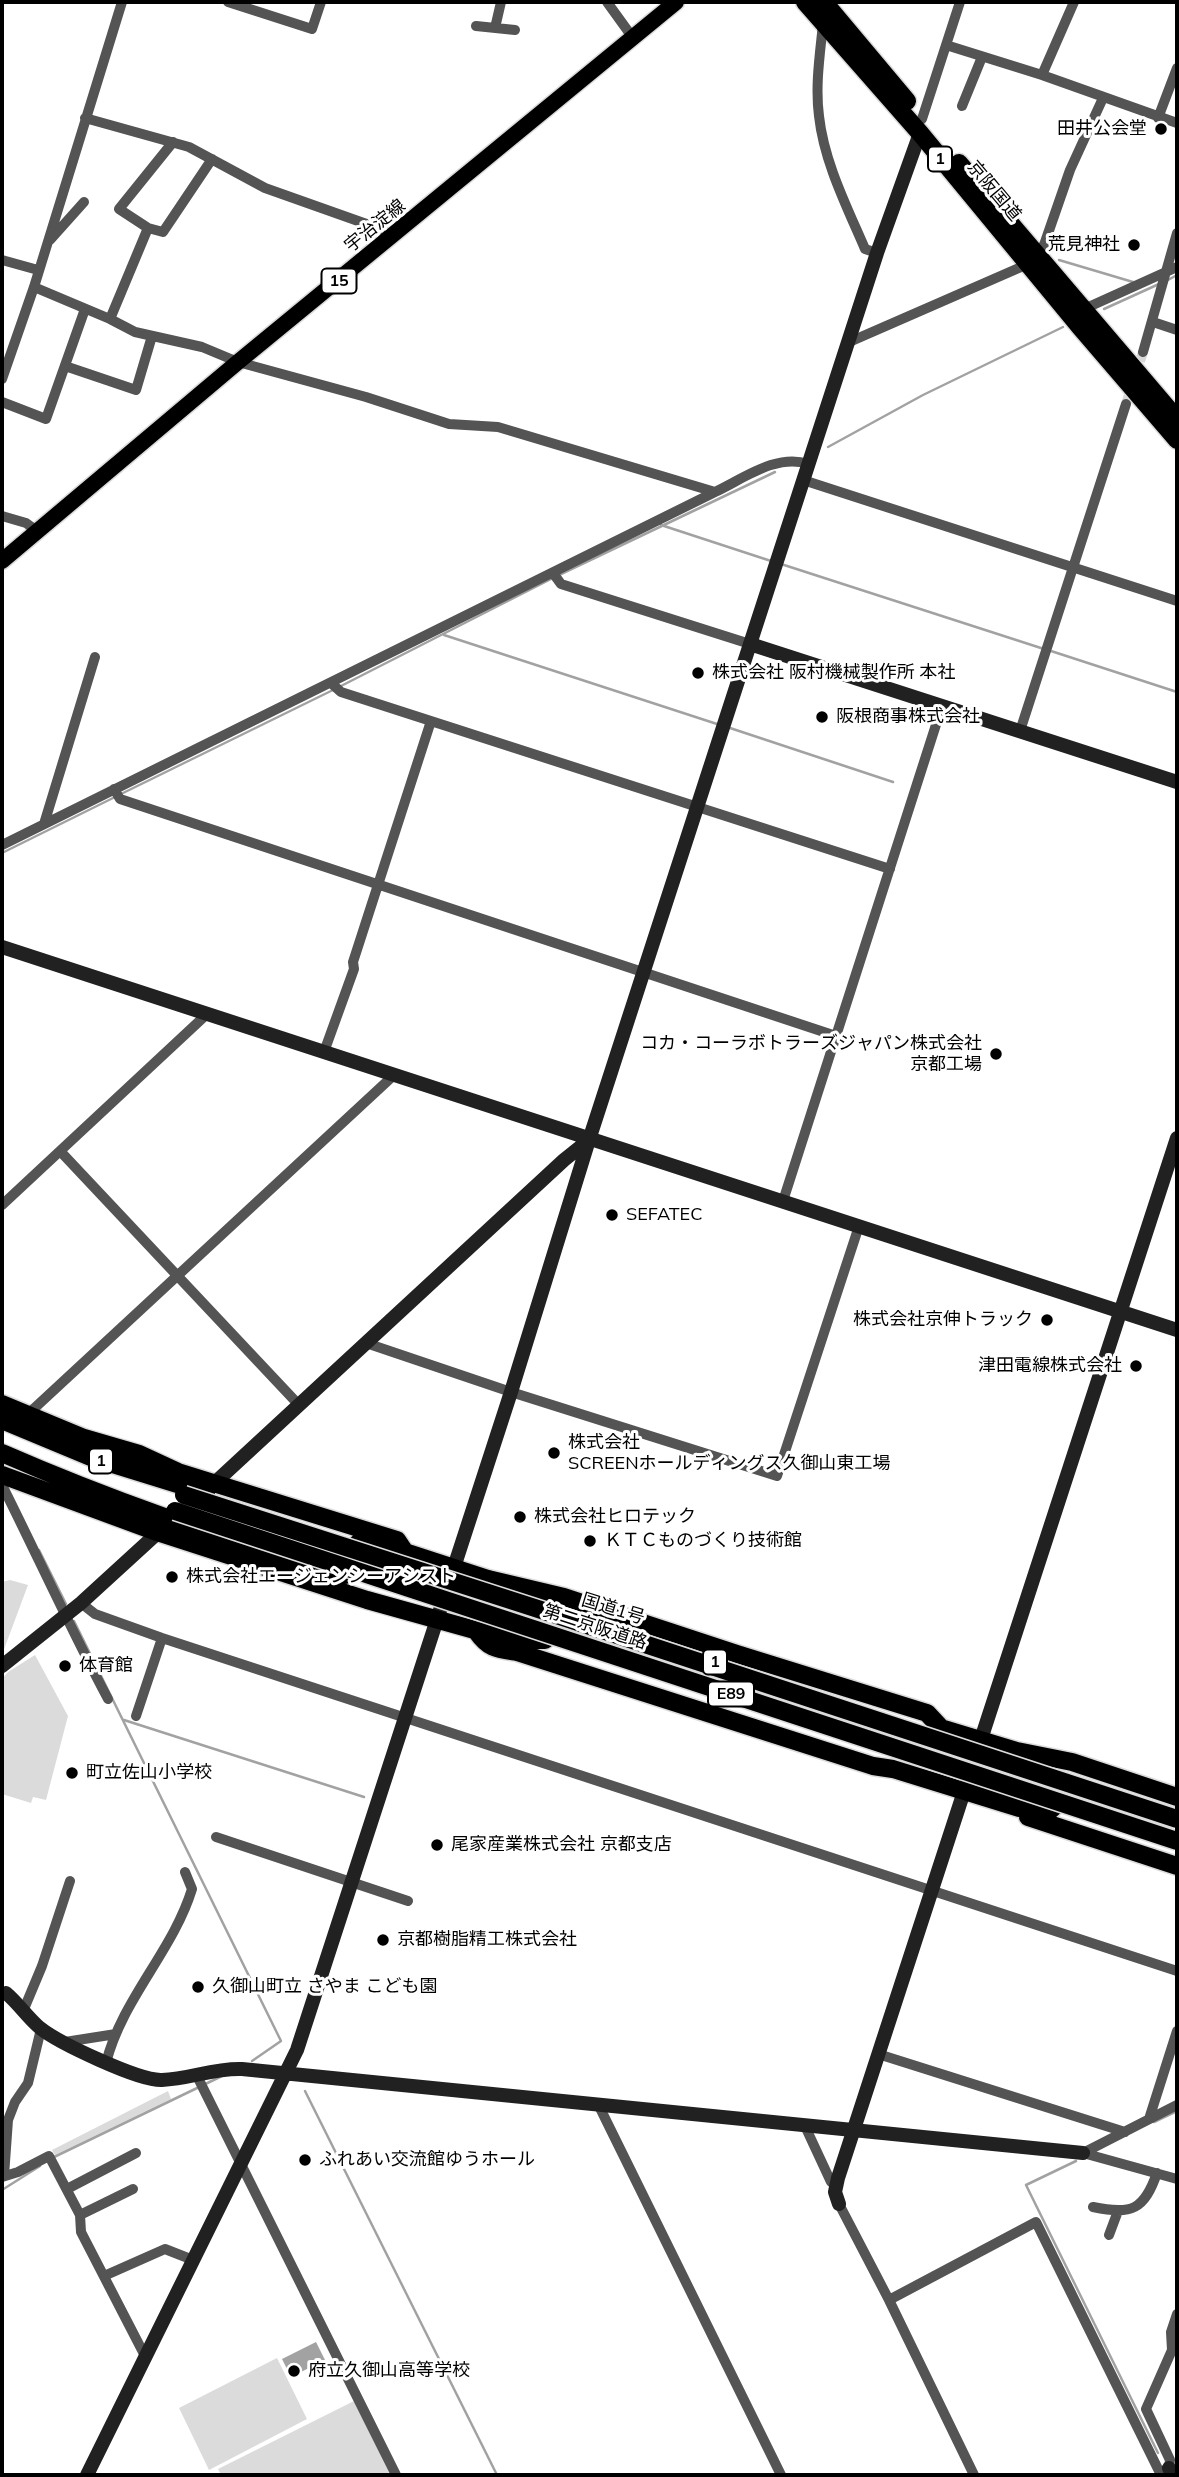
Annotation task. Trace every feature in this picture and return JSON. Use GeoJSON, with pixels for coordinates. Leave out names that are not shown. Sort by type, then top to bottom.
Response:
{"type":"FeatureCollection","features":[{"type":"Feature","properties":{"kind":"highway","name":"京阪国道"},"geometry":{"type":"LineString","coordinates":[[805,2],[921,126],[941,160],[1032,258]]}},
{"type":"Feature","properties":{"kind":"highway","name":"京阪国道"},"geometry":{"type":"LineString","coordinates":[[824,2],[921,126],[1032,258],[1177,419]]}},
{"type":"Feature","properties":{"kind":"highway","name":"京阪国道"},"geometry":{"type":"LineString","coordinates":[[1083,317],[1177,440]]}},
{"type":"Feature","properties":{"kind":"highway"},"geometry":{"type":"LineString","coordinates":[[2,1404],[84,1438],[139,1454],[210,1487],[397,1540],[405,1552]]}},
{"type":"Feature","properties":{"kind":"highway","name":"国道1号"},"geometry":{"type":"LineString","coordinates":[[2,1419],[93,1458],[210,1487],[358,1543],[452,1573],[541,1608],[907,1722],[1177,1811]]}},
{"type":"Feature","properties":{"kind":"highway","name":"第二京阪道路"},"geometry":{"type":"LineString","coordinates":[[2,1425],[72,1456],[184,1495],[1177,1819]]}},
{"type":"Feature","properties":{"kind":"highway","name":"第二京阪道路"},"geometry":{"type":"LineString","coordinates":[[2,1446],[55,1469],[175,1511],[1177,1843]]}},
{"type":"Feature","properties":{"kind":"highway","name":"1"},"geometry":{"type":"LineString","coordinates":[[2,1453],[172,1520],[249,1547],[351,1577],[438,1612],[545,1640],[878,1748],[966,1784],[1056,1805],[1177,1843]]}},
{"type":"Feature","properties":{"kind":"highway"},"geometry":{"type":"LineString","coordinates":[[93,1458],[132,1461],[177,1472]]}},
{"type":"Feature","properties":{"kind":"highway"},"geometry":{"type":"LineString","coordinates":[[40,1470],[54,1496]]}},
{"type":"Feature","properties":{"kind":"highway"},"geometry":{"type":"LineString","coordinates":[[2,1475],[157,1532],[367,1600],[438,1612],[477,1632],[507,1639],[545,1640]]}},
{"type":"Feature","properties":{"kind":"highway"},"geometry":{"type":"LineString","coordinates":[[358,1543],[405,1552],[452,1573],[523,1585],[564,1597],[927,1713],[941,1727]]}},
{"type":"Feature","properties":{"kind":"highway"},"geometry":{"type":"LineString","coordinates":[[351,1577],[357,1590],[367,1600]]}},
{"type":"Feature","properties":{"kind":"highway"},"geometry":{"type":"LineString","coordinates":[[523,1585],[541,1608]]}},
{"type":"Feature","properties":{"kind":"highway"},"geometry":{"type":"LineString","coordinates":[[477,1632],[486,1644],[493,1647],[517,1652],[873,1766],[966,1784],[1019,1808],[1047,1813],[1056,1805]]}},
{"type":"Feature","properties":{"kind":"highway"},"geometry":{"type":"LineString","coordinates":[[907,1722],[941,1727],[979,1745],[1072,1762],[1177,1797]]}},
{"type":"Feature","properties":{"kind":"highway"},"geometry":{"type":"LineString","coordinates":[[878,1748],[892,1769]]}},
{"type":"Feature","properties":{"kind":"highway"},"geometry":{"type":"LineString","coordinates":[[1043,1756],[1052,1765],[1076,1779]]}},
{"type":"Feature","properties":{"kind":"highway"},"geometry":{"type":"LineString","coordinates":[[1019,1808],[1030,1818],[1177,1866]]}},
{"type":"Feature","properties":{"kind":"main road","name":"宇治淀線"},"geometry":{"type":"LineString","coordinates":[[2,561],[676,2]]}},
{"type":"Feature","properties":{"kind":"street"},"geometry":{"type":"LineString","coordinates":[[2,379],[34,287],[122,2]]}},
{"type":"Feature","properties":{"kind":"street"},"geometry":{"type":"LineString","coordinates":[[228,2],[312,29],[321,2]]}},
{"type":"Feature","properties":{"kind":"street"},"geometry":{"type":"LineString","coordinates":[[495,28],[500,2]]}},
{"type":"Feature","properties":{"kind":"street"},"geometry":{"type":"LineString","coordinates":[[607,2],[633,38]]}},
{"type":"Feature","properties":{"kind":"street"},"geometry":{"type":"LineString","coordinates":[[87,2475],[297,2050],[847,343],[960,2]]}},
{"type":"Feature","properties":{"kind":"street"},"geometry":{"type":"LineString","coordinates":[[1042,75],[1074,2]]}},
{"type":"Feature","properties":{"kind":"street"},"geometry":{"type":"LineString","coordinates":[[823,24],[818,68],[818,116],[840,191],[866,248],[877,253]]}},
{"type":"Feature","properties":{"kind":"street"},"geometry":{"type":"LineString","coordinates":[[476,26],[515,30]]}},
{"type":"Feature","properties":{"kind":"street"},"geometry":{"type":"LineString","coordinates":[[946,46],[1042,75],[1177,123]]}},
{"type":"Feature","properties":{"kind":"street"},"geometry":{"type":"LineString","coordinates":[[962,106],[982,57]]}},
{"type":"Feature","properties":{"kind":"street"},"geometry":{"type":"LineString","coordinates":[[1158,118],[1177,68]]}},
{"type":"Feature","properties":{"kind":"street"},"geometry":{"type":"LineString","coordinates":[[847,343],[1032,258],[1044,245],[1070,170],[1103,98]]}},
{"type":"Feature","properties":{"kind":"street"},"geometry":{"type":"LineString","coordinates":[[85,118],[173,142],[212,159],[265,188],[375,227],[389,240]]}},
{"type":"Feature","properties":{"kind":"street"},"geometry":{"type":"LineString","coordinates":[[173,142],[119,209],[148,228],[163,232],[212,159]]}},
{"type":"Feature","properties":{"kind":"street"},"geometry":{"type":"LineString","coordinates":[[906,169],[919,159],[928,157],[941,160]]}},
{"type":"Feature","properties":{"kind":"street"},"geometry":{"type":"LineString","coordinates":[[47,243],[84,202]]}},
{"type":"Feature","properties":{"kind":"street"},"geometry":{"type":"LineString","coordinates":[[110,319],[148,228]]}},
{"type":"Feature","properties":{"kind":"street"},"geometry":{"type":"LineString","coordinates":[[1143,352],[1177,233]]}},
{"type":"Feature","properties":{"kind":"street"},"geometry":{"type":"LineString","coordinates":[[2,260],[38,271]]}},
{"type":"Feature","properties":{"kind":"street"},"geometry":{"type":"LineString","coordinates":[[1083,317],[1177,267]]}},
{"type":"Feature","properties":{"kind":"street"},"geometry":{"type":"LineString","coordinates":[[34,287],[135,332],[202,347],[239,362],[449,424],[498,427],[715,492]]}},
{"type":"Feature","properties":{"kind":"street"},"geometry":{"type":"LineString","coordinates":[[2,402],[46,419],[85,309]]}},
{"type":"Feature","properties":{"kind":"street"},"geometry":{"type":"LineString","coordinates":[[1153,322],[1177,330]]}},
{"type":"Feature","properties":{"kind":"street"},"geometry":{"type":"LineString","coordinates":[[65,366],[136,390],[152,336]]}},
{"type":"Feature","properties":{"kind":"street"},"geometry":{"type":"LineString","coordinates":[[1020,731],[1126,404]]}},
{"type":"Feature","properties":{"kind":"street"},"geometry":{"type":"LineString","coordinates":[[2,845],[775,463],[795,459],[808,464]]}},
{"type":"Feature","properties":{"kind":"street"},"geometry":{"type":"LineString","coordinates":[[803,480],[1177,601]]}},
{"type":"Feature","properties":{"kind":"street"},"geometry":{"type":"LineString","coordinates":[[2,516],[26,523],[37,531]]}},
{"type":"Feature","properties":{"kind":"street"},"geometry":{"type":"LineString","coordinates":[[553,573],[561,584],[1177,782]]}},
{"type":"Feature","properties":{"kind":"street"},"geometry":{"type":"LineString","coordinates":[[44,824],[95,657]]}},
{"type":"Feature","properties":{"kind":"street"},"geometry":{"type":"LineString","coordinates":[[331,683],[341,692],[890,869]]}},
{"type":"Feature","properties":{"kind":"street"},"geometry":{"type":"LineString","coordinates":[[783,1201],[942,706]]}},
{"type":"Feature","properties":{"kind":"street"},"geometry":{"type":"LineString","coordinates":[[324,1052],[354,969],[378,884],[431,721]]}},
{"type":"Feature","properties":{"kind":"street"},"geometry":{"type":"LineString","coordinates":[[114,789],[120,799],[836,1036]]}},
{"type":"Feature","properties":{"kind":"street"},"geometry":{"type":"LineString","coordinates":[[2,947],[1177,1330]]}},
{"type":"Feature","properties":{"kind":"street"},"geometry":{"type":"LineString","coordinates":[[2,1205],[207,1014]]}},
{"type":"Feature","properties":{"kind":"street"},"geometry":{"type":"LineString","coordinates":[[27,1415],[394,1075]]}},
{"type":"Feature","properties":{"kind":"street"},"geometry":{"type":"LineString","coordinates":[[2,1666],[81,1603],[589,1140]]}},
{"type":"Feature","properties":{"kind":"street"},"geometry":{"type":"LineString","coordinates":[[974,2475],[839,2204],[836,2185],[1176,1146]]}},
{"type":"Feature","properties":{"kind":"street"},"geometry":{"type":"LineString","coordinates":[[60,1151],[298,1404]]}},
{"type":"Feature","properties":{"kind":"street"},"geometry":{"type":"LineString","coordinates":[[366,1343],[777,1476],[859,1226]]}},
{"type":"Feature","properties":{"kind":"street"},"geometry":{"type":"LineString","coordinates":[[2,1488],[51,1583],[64,1617],[108,1699]]}},
{"type":"Feature","properties":{"kind":"street"},"geometry":{"type":"LineString","coordinates":[[81,1603],[95,1614],[403,1719],[1177,1971]]}},
{"type":"Feature","properties":{"kind":"street"},"geometry":{"type":"LineString","coordinates":[[136,1716],[162,1638]]}},
{"type":"Feature","properties":{"kind":"street"},"geometry":{"type":"LineString","coordinates":[[216,1837],[408,1901]]}},
{"type":"Feature","properties":{"kind":"street"},"geometry":{"type":"LineString","coordinates":[[106,2063],[126,2012],[184,1915],[192,1889],[185,1872]]}},
{"type":"Feature","properties":{"kind":"street"},"geometry":{"type":"LineString","coordinates":[[24,2009],[70,1881]]}},
{"type":"Feature","properties":{"kind":"street"},"geometry":{"type":"LineString","coordinates":[[4,1992],[24,2009],[41,2029],[106,2063],[156,2080],[222,2068],[284,2073],[1083,2153],[1177,2179]]}},
{"type":"Feature","properties":{"kind":"street"},"geometry":{"type":"LineString","coordinates":[[41,2029],[28,2083],[15,2102],[8,2120],[3,2176],[49,2157],[80,2215],[81,2232],[145,2356]]}},
{"type":"Feature","properties":{"kind":"street"},"geometry":{"type":"LineString","coordinates":[[1149,2119],[1177,2031]]}},
{"type":"Feature","properties":{"kind":"street"},"geometry":{"type":"LineString","coordinates":[[65,2042],[116,2034]]}},
{"type":"Feature","properties":{"kind":"street"},"geometry":{"type":"LineString","coordinates":[[878,2054],[1125,2132]]}},
{"type":"Feature","properties":{"kind":"street"},"geometry":{"type":"LineString","coordinates":[[196,2074],[396,2475]]}},
{"type":"Feature","properties":{"kind":"street"},"geometry":{"type":"LineString","coordinates":[[598,2104],[781,2475]]}},
{"type":"Feature","properties":{"kind":"street"},"geometry":{"type":"LineString","coordinates":[[1083,2153],[1177,2105]]}},
{"type":"Feature","properties":{"kind":"street"},"geometry":{"type":"LineString","coordinates":[[804,2124],[831,2182]]}},
{"type":"Feature","properties":{"kind":"street"},"geometry":{"type":"LineString","coordinates":[[67,2189],[136,2153]]}},
{"type":"Feature","properties":{"kind":"street"},"geometry":{"type":"LineString","coordinates":[[1093,2207],[1118,2211],[1137,2207],[1149,2195],[1157,2173]]}},
{"type":"Feature","properties":{"kind":"street"},"geometry":{"type":"LineString","coordinates":[[80,2215],[133,2189]]}},
{"type":"Feature","properties":{"kind":"street"},"geometry":{"type":"LineString","coordinates":[[1109,2235],[1118,2211]]}},
{"type":"Feature","properties":{"kind":"street"},"geometry":{"type":"LineString","coordinates":[[889,2300],[1036,2222],[1164,2473]]}},
{"type":"Feature","properties":{"kind":"street"},"geometry":{"type":"LineString","coordinates":[[104,2276],[165,2249],[193,2260]]}},
{"type":"Feature","properties":{"kind":"street"},"geometry":{"type":"LineString","coordinates":[[1164,2473],[1170,2460],[1146,2409],[1172,2350],[1171,2332],[1177,2314]]}},
{"type":"Feature","properties":{"kind":"shaded area"},"geometry":{"type":"Polygon","coordinates":[[[10,1580],[28,1585],[3,1652],[2,1582],[10,1580]]]}},
{"type":"Feature","properties":{"kind":"shaded area"},"geometry":{"type":"Polygon","coordinates":[[[35,1655],[68,1716],[46,1800],[33,1797],[31,1803],[2,1794],[2,1679],[8,1672],[35,1655]]]}},
{"type":"Feature","properties":{"kind":"shaded area"},"geometry":{"type":"Polygon","coordinates":[[[168,2091],[171,2099],[55,2155],[52,2150],[168,2091]]]}},
{"type":"Feature","properties":{"kind":"shaded area"},"geometry":{"type":"Polygon","coordinates":[[[316,2342],[325,2360],[291,2377],[282,2359],[316,2342]]]}},
{"type":"Feature","properties":{"kind":"shaded area"},"geometry":{"type":"Polygon","coordinates":[[[277,2358],[307,2419],[209,2470],[179,2408],[277,2358]]]}},
{"type":"Feature","properties":{"kind":"shaded area"},"geometry":{"type":"Polygon","coordinates":[[[354,2401],[390,2475],[221,2475],[218,2469],[354,2401]]]}},
{"type":"Feature","properties":{"kind":"waterway"},"geometry":{"type":"LineString","coordinates":[[1059,260],[1133,282]]}},
{"type":"Feature","properties":{"kind":"waterway"},"geometry":{"type":"LineString","coordinates":[[1168,280],[1177,275]]}},
{"type":"Feature","properties":{"kind":"waterway"},"geometry":{"type":"LineString","coordinates":[[1104,309],[1159,284]]}},
{"type":"Feature","properties":{"kind":"waterway"},"geometry":{"type":"LineString","coordinates":[[828,447],[923,395],[1063,327]]}},
{"type":"Feature","properties":{"kind":"waterway"},"geometry":{"type":"LineString","coordinates":[[559,575],[775,472]]}},
{"type":"Feature","properties":{"kind":"waterway"},"geometry":{"type":"LineString","coordinates":[[661,525],[771,561]]}},
{"type":"Feature","properties":{"kind":"waterway"},"geometry":{"type":"LineString","coordinates":[[781,564],[1044,649]]}},
{"type":"Feature","properties":{"kind":"waterway"},"geometry":{"type":"LineString","coordinates":[[341,686],[553,578]]}},
{"type":"Feature","properties":{"kind":"waterway"},"geometry":{"type":"LineString","coordinates":[[444,635],[717,724]]}},
{"type":"Feature","properties":{"kind":"waterway"},"geometry":{"type":"LineString","coordinates":[[1051,651],[1177,692]]}},
{"type":"Feature","properties":{"kind":"waterway"},"geometry":{"type":"LineString","coordinates":[[121,794],[335,689]]}},
{"type":"Feature","properties":{"kind":"waterway"},"geometry":{"type":"LineString","coordinates":[[727,727],[893,782]]}},
{"type":"Feature","properties":{"kind":"waterway"},"geometry":{"type":"LineString","coordinates":[[2,853],[115,797]]}},
{"type":"Feature","properties":{"kind":"waterway"},"geometry":{"type":"LineString","coordinates":[[39,1550],[66,1604]]}},
{"type":"Feature","properties":{"kind":"waterway"},"geometry":{"type":"LineString","coordinates":[[74,1621],[281,2041],[252,2061]]}},
{"type":"Feature","properties":{"kind":"waterway"},"geometry":{"type":"LineString","coordinates":[[124,1720],[364,1797]]}},
{"type":"Feature","properties":{"kind":"waterway"},"geometry":{"type":"LineString","coordinates":[[52,2158],[222,2076]]}},
{"type":"Feature","properties":{"kind":"waterway"},"geometry":{"type":"LineString","coordinates":[[305,2091],[497,2475]]}},
{"type":"Feature","properties":{"kind":"waterway"},"geometry":{"type":"LineString","coordinates":[[1154,2122],[1177,2111]]}},
{"type":"Feature","properties":{"kind":"waterway"},"geometry":{"type":"LineString","coordinates":[[1076,2161],[1026,2185],[1158,2453]]}},
{"type":"Feature","properties":{"kind":"waterway"},"geometry":{"type":"LineString","coordinates":[[2,2190],[40,2166]]}},
{"type":"Feature","properties":{"kind":"tunnel"},"geometry":{"type":"LineString","coordinates":[[1126,404],[1143,352]]}},
{"type":"Feature","properties":{"kind":"place","name":"田井公会堂"},"geometry":{"type":"Point","coordinates":[1161,129]}},
{"type":"Feature","properties":{"kind":"place","name":"荒見神社"},"geometry":{"type":"Point","coordinates":[1134,245]}},
{"type":"Feature","properties":{"kind":"place","name":"株式会社 阪村機械製作所 本社"},"geometry":{"type":"Point","coordinates":[698,673]}},
{"type":"Feature","properties":{"kind":"place","name":"阪根商事株式会社"},"geometry":{"type":"Point","coordinates":[822,717]}},
{"type":"Feature","properties":{"kind":"place","name":"コカ・コーラボトラーズジャパン株式会社 京都工場"},"geometry":{"type":"Point","coordinates":[996,1054]}},
{"type":"Feature","properties":{"kind":"place","name":"SEFATEC"},"geometry":{"type":"Point","coordinates":[612,1215]}},
{"type":"Feature","properties":{"kind":"place","name":"株式会社京伸トラック"},"geometry":{"type":"Point","coordinates":[1047,1320]}},
{"type":"Feature","properties":{"kind":"place","name":"津田電線株式会社"},"geometry":{"type":"Point","coordinates":[1136,1366]}},
{"type":"Feature","properties":{"kind":"place","name":"株式会社 SCREENホールディングス久御山東工場"},"geometry":{"type":"Point","coordinates":[554,1453]}},
{"type":"Feature","properties":{"kind":"place","name":"株式会社ヒロテック"},"geometry":{"type":"Point","coordinates":[520,1517]}},
{"type":"Feature","properties":{"kind":"place","name":"ＫＴＣものづくり技術館"},"geometry":{"type":"Point","coordinates":[590,1541]}},
{"type":"Feature","properties":{"kind":"place","name":"株式会社エージェンシーアシスト"},"geometry":{"type":"Point","coordinates":[172,1577]}},
{"type":"Feature","properties":{"kind":"place","name":"体育館"},"geometry":{"type":"Point","coordinates":[65,1666]}},
{"type":"Feature","properties":{"kind":"place","name":"町立佐山小学校"},"geometry":{"type":"Point","coordinates":[72,1773]}},
{"type":"Feature","properties":{"kind":"place","name":"尾家産業株式会社 京都支店"},"geometry":{"type":"Point","coordinates":[437,1845]}},
{"type":"Feature","properties":{"kind":"place","name":"京都樹脂精工株式会社"},"geometry":{"type":"Point","coordinates":[383,1940]}},
{"type":"Feature","properties":{"kind":"place","name":"久御山町立 さやま こども園"},"geometry":{"type":"Point","coordinates":[198,1987]}},
{"type":"Feature","properties":{"kind":"place","name":"ふれあい交流館ゆうホール"},"geometry":{"type":"Point","coordinates":[305,2160]}},
{"type":"Feature","properties":{"kind":"place","name":"府立久御山高等学校"},"geometry":{"type":"Point","coordinates":[294,2371]}}]}
